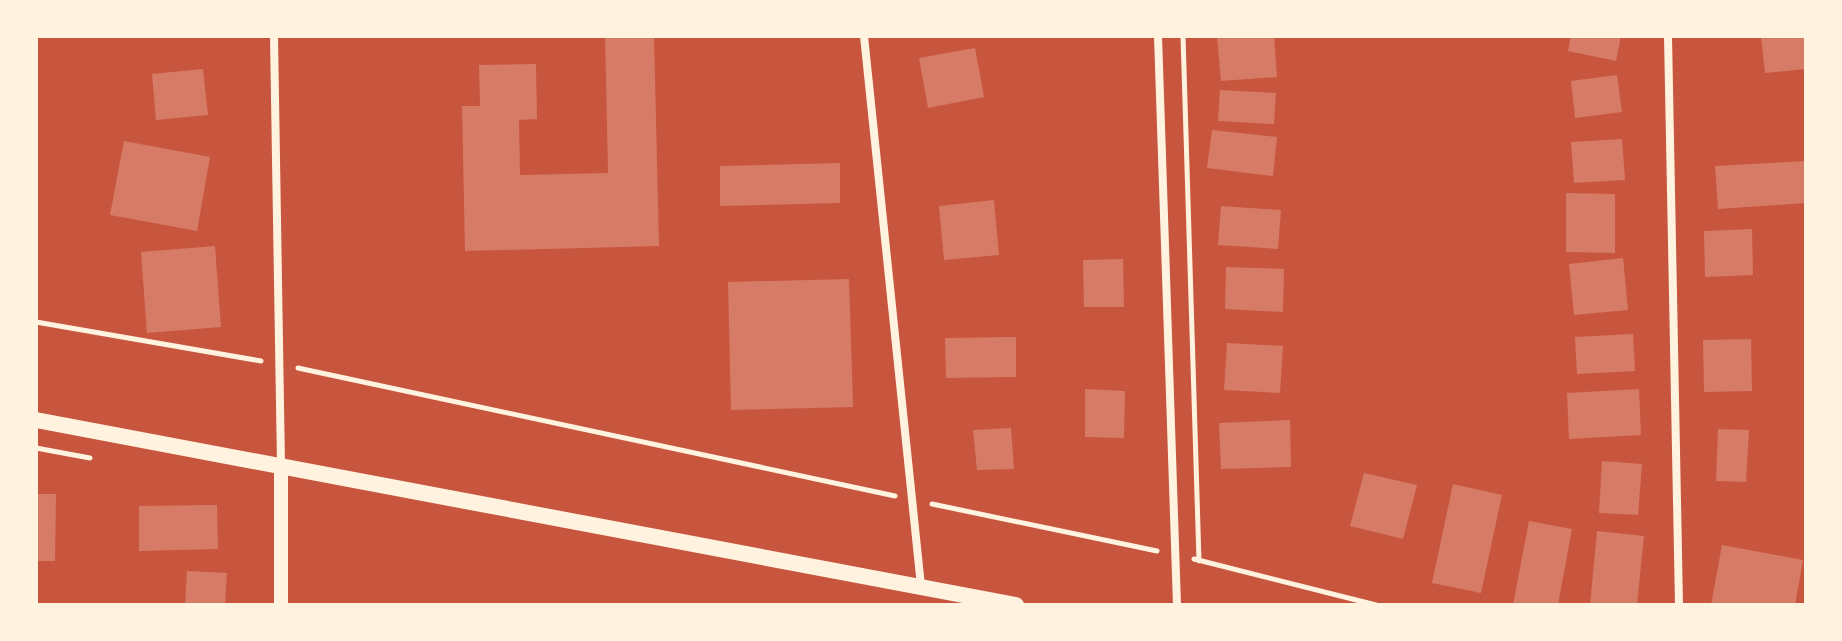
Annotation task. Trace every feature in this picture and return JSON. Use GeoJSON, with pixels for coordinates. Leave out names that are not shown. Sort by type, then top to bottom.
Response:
{"type":"FeatureCollection","features":[{"type":"Feature","properties":{"kind":"main road"},"geometry":{"type":"LineString","coordinates":[[36,420],[1016,605]]}},
{"type":"Feature","properties":{"kind":"street"},"geometry":{"type":"LineString","coordinates":[[274,36],[281,605]]}},
{"type":"Feature","properties":{"kind":"street"},"geometry":{"type":"LineString","coordinates":[[864,36],[921,586]]}},
{"type":"Feature","properties":{"kind":"street"},"geometry":{"type":"LineString","coordinates":[[1158,36],[1177,605]]}},
{"type":"Feature","properties":{"kind":"street"},"geometry":{"type":"LineString","coordinates":[[1668,36],[1679,605]]}},
{"type":"Feature","properties":{"kind":"path"},"geometry":{"type":"LineString","coordinates":[[1183,36],[1199,561]]}},
{"type":"Feature","properties":{"kind":"path"},"geometry":{"type":"LineString","coordinates":[[36,322],[279,364],[1175,555],[1376,605]]}},
{"type":"Feature","properties":{"kind":"building"},"geometry":{"type":"Polygon","coordinates":[[[605,36],[654,36],[659,246],[465,251],[462,106],[480,106],[479,65],[536,64],[537,119],[519,120],[520,175],[608,173],[605,36]]]}},
{"type":"Feature","properties":{"kind":"building"},"geometry":{"type":"Polygon","coordinates":[[[1217,36],[1274,36],[1277,77],[1221,81],[1217,36]]]}},
{"type":"Feature","properties":{"kind":"building"},"geometry":{"type":"Polygon","coordinates":[[[1571,36],[1621,36],[1616,61],[1568,51],[1571,36]]]}},
{"type":"Feature","properties":{"kind":"building"},"geometry":{"type":"Polygon","coordinates":[[[1761,36],[1806,36],[1806,69],[1765,73],[1761,36]]]}},
{"type":"Feature","properties":{"kind":"building"},"geometry":{"type":"Polygon","coordinates":[[[975,48],[984,97],[928,108],[919,58],[975,48]]]}},
{"type":"Feature","properties":{"kind":"building"},"geometry":{"type":"Polygon","coordinates":[[[203,69],[208,115],[156,120],[152,74],[203,69]]]}},
{"type":"Feature","properties":{"kind":"building"},"geometry":{"type":"Polygon","coordinates":[[[1617,75],[1622,112],[1575,118],[1571,81],[1617,75]]]}},
{"type":"Feature","properties":{"kind":"building"},"geometry":{"type":"Polygon","coordinates":[[[1220,90],[1276,93],[1274,124],[1218,121],[1220,90]]]}},
{"type":"Feature","properties":{"kind":"building"},"geometry":{"type":"Polygon","coordinates":[[[1212,130],[1277,137],[1273,176],[1207,168],[1212,130]]]}},
{"type":"Feature","properties":{"kind":"building"},"geometry":{"type":"Polygon","coordinates":[[[1622,139],[1625,180],[1574,183],[1571,142],[1622,139]]]}},
{"type":"Feature","properties":{"kind":"building"},"geometry":{"type":"Polygon","coordinates":[[[124,141],[210,157],[197,231],[110,215],[124,141]]]}},
{"type":"Feature","properties":{"kind":"building"},"geometry":{"type":"Polygon","coordinates":[[[1806,161],[1806,203],[1718,209],[1715,166],[1806,161]]]}},
{"type":"Feature","properties":{"kind":"building"},"geometry":{"type":"Polygon","coordinates":[[[840,163],[840,203],[720,206],[720,166],[840,163]]]}},
{"type":"Feature","properties":{"kind":"building"},"geometry":{"type":"Polygon","coordinates":[[[1566,193],[1615,194],[1615,253],[1566,252],[1566,193]]]}},
{"type":"Feature","properties":{"kind":"building"},"geometry":{"type":"Polygon","coordinates":[[[994,200],[999,255],[944,260],[939,206],[994,200]]]}},
{"type":"Feature","properties":{"kind":"building"},"geometry":{"type":"Polygon","coordinates":[[[1221,206],[1281,210],[1278,249],[1218,245],[1221,206]]]}},
{"type":"Feature","properties":{"kind":"building"},"geometry":{"type":"Polygon","coordinates":[[[1752,229],[1753,275],[1705,277],[1704,231],[1752,229]]]}},
{"type":"Feature","properties":{"kind":"building"},"geometry":{"type":"Polygon","coordinates":[[[215,246],[221,327],[147,333],[141,252],[215,246]]]}},
{"type":"Feature","properties":{"kind":"building"},"geometry":{"type":"Polygon","coordinates":[[[1623,258],[1628,310],[1574,315],[1569,264],[1623,258]]]}},
{"type":"Feature","properties":{"kind":"building"},"geometry":{"type":"Polygon","coordinates":[[[1123,259],[1124,307],[1084,307],[1083,260],[1123,259]]]}},
{"type":"Feature","properties":{"kind":"building"},"geometry":{"type":"Polygon","coordinates":[[[1226,267],[1284,269],[1283,312],[1225,309],[1226,267]]]}},
{"type":"Feature","properties":{"kind":"building"},"geometry":{"type":"Polygon","coordinates":[[[849,279],[853,407],[731,410],[728,282],[849,279]]]}},
{"type":"Feature","properties":{"kind":"building"},"geometry":{"type":"Polygon","coordinates":[[[1633,334],[1635,371],[1577,374],[1575,337],[1633,334]]]}},
{"type":"Feature","properties":{"kind":"building"},"geometry":{"type":"Polygon","coordinates":[[[1016,337],[1016,377],[946,378],[945,338],[1016,337]]]}},
{"type":"Feature","properties":{"kind":"building"},"geometry":{"type":"Polygon","coordinates":[[[1751,339],[1752,391],[1704,392],[1703,340],[1751,339]]]}},
{"type":"Feature","properties":{"kind":"building"},"geometry":{"type":"Polygon","coordinates":[[[1227,343],[1283,346],[1280,393],[1224,390],[1227,343]]]}},
{"type":"Feature","properties":{"kind":"building"},"geometry":{"type":"Polygon","coordinates":[[[1085,389],[1125,391],[1124,438],[1085,437],[1085,389]]]}},
{"type":"Feature","properties":{"kind":"building"},"geometry":{"type":"Polygon","coordinates":[[[1639,389],[1641,435],[1569,439],[1567,393],[1639,389]]]}},
{"type":"Feature","properties":{"kind":"building"},"geometry":{"type":"Polygon","coordinates":[[[1290,420],[1291,467],[1221,469],[1219,423],[1290,420]]]}},
{"type":"Feature","properties":{"kind":"building"},"geometry":{"type":"Polygon","coordinates":[[[1011,428],[1014,469],[977,470],[973,430],[1011,428]]]}},
{"type":"Feature","properties":{"kind":"building"},"geometry":{"type":"Polygon","coordinates":[[[1718,429],[1749,430],[1746,482],[1716,481],[1718,429]]]}},
{"type":"Feature","properties":{"kind":"building"},"geometry":{"type":"Polygon","coordinates":[[[1602,461],[1642,464],[1638,515],[1599,513],[1602,461]]]}},
{"type":"Feature","properties":{"kind":"building"},"geometry":{"type":"Polygon","coordinates":[[[1364,473],[1417,485],[1403,539],[1350,526],[1364,473]]]}},
{"type":"Feature","properties":{"kind":"building"},"geometry":{"type":"Polygon","coordinates":[[[1453,484],[1502,495],[1481,593],[1432,583],[1453,484]]]}},
{"type":"Feature","properties":{"kind":"building"},"geometry":{"type":"Polygon","coordinates":[[[36,494],[56,494],[55,561],[36,561],[36,494]]]}},
{"type":"Feature","properties":{"kind":"building"},"geometry":{"type":"Polygon","coordinates":[[[217,505],[218,549],[139,551],[139,506],[217,505]]]}},
{"type":"Feature","properties":{"kind":"building"},"geometry":{"type":"Polygon","coordinates":[[[1529,521],[1572,529],[1558,605],[1513,605],[1529,521]]]}},
{"type":"Feature","properties":{"kind":"building"},"geometry":{"type":"Polygon","coordinates":[[[1597,531],[1644,536],[1637,605],[1590,605],[1597,531]]]}},
{"type":"Feature","properties":{"kind":"building"},"geometry":{"type":"Polygon","coordinates":[[[1722,545],[1803,560],[1795,605],[1711,605],[1722,545]]]}},
{"type":"Feature","properties":{"kind":"building"},"geometry":{"type":"Polygon","coordinates":[[[187,571],[227,573],[225,605],[185,605],[187,571]]]}}]}
